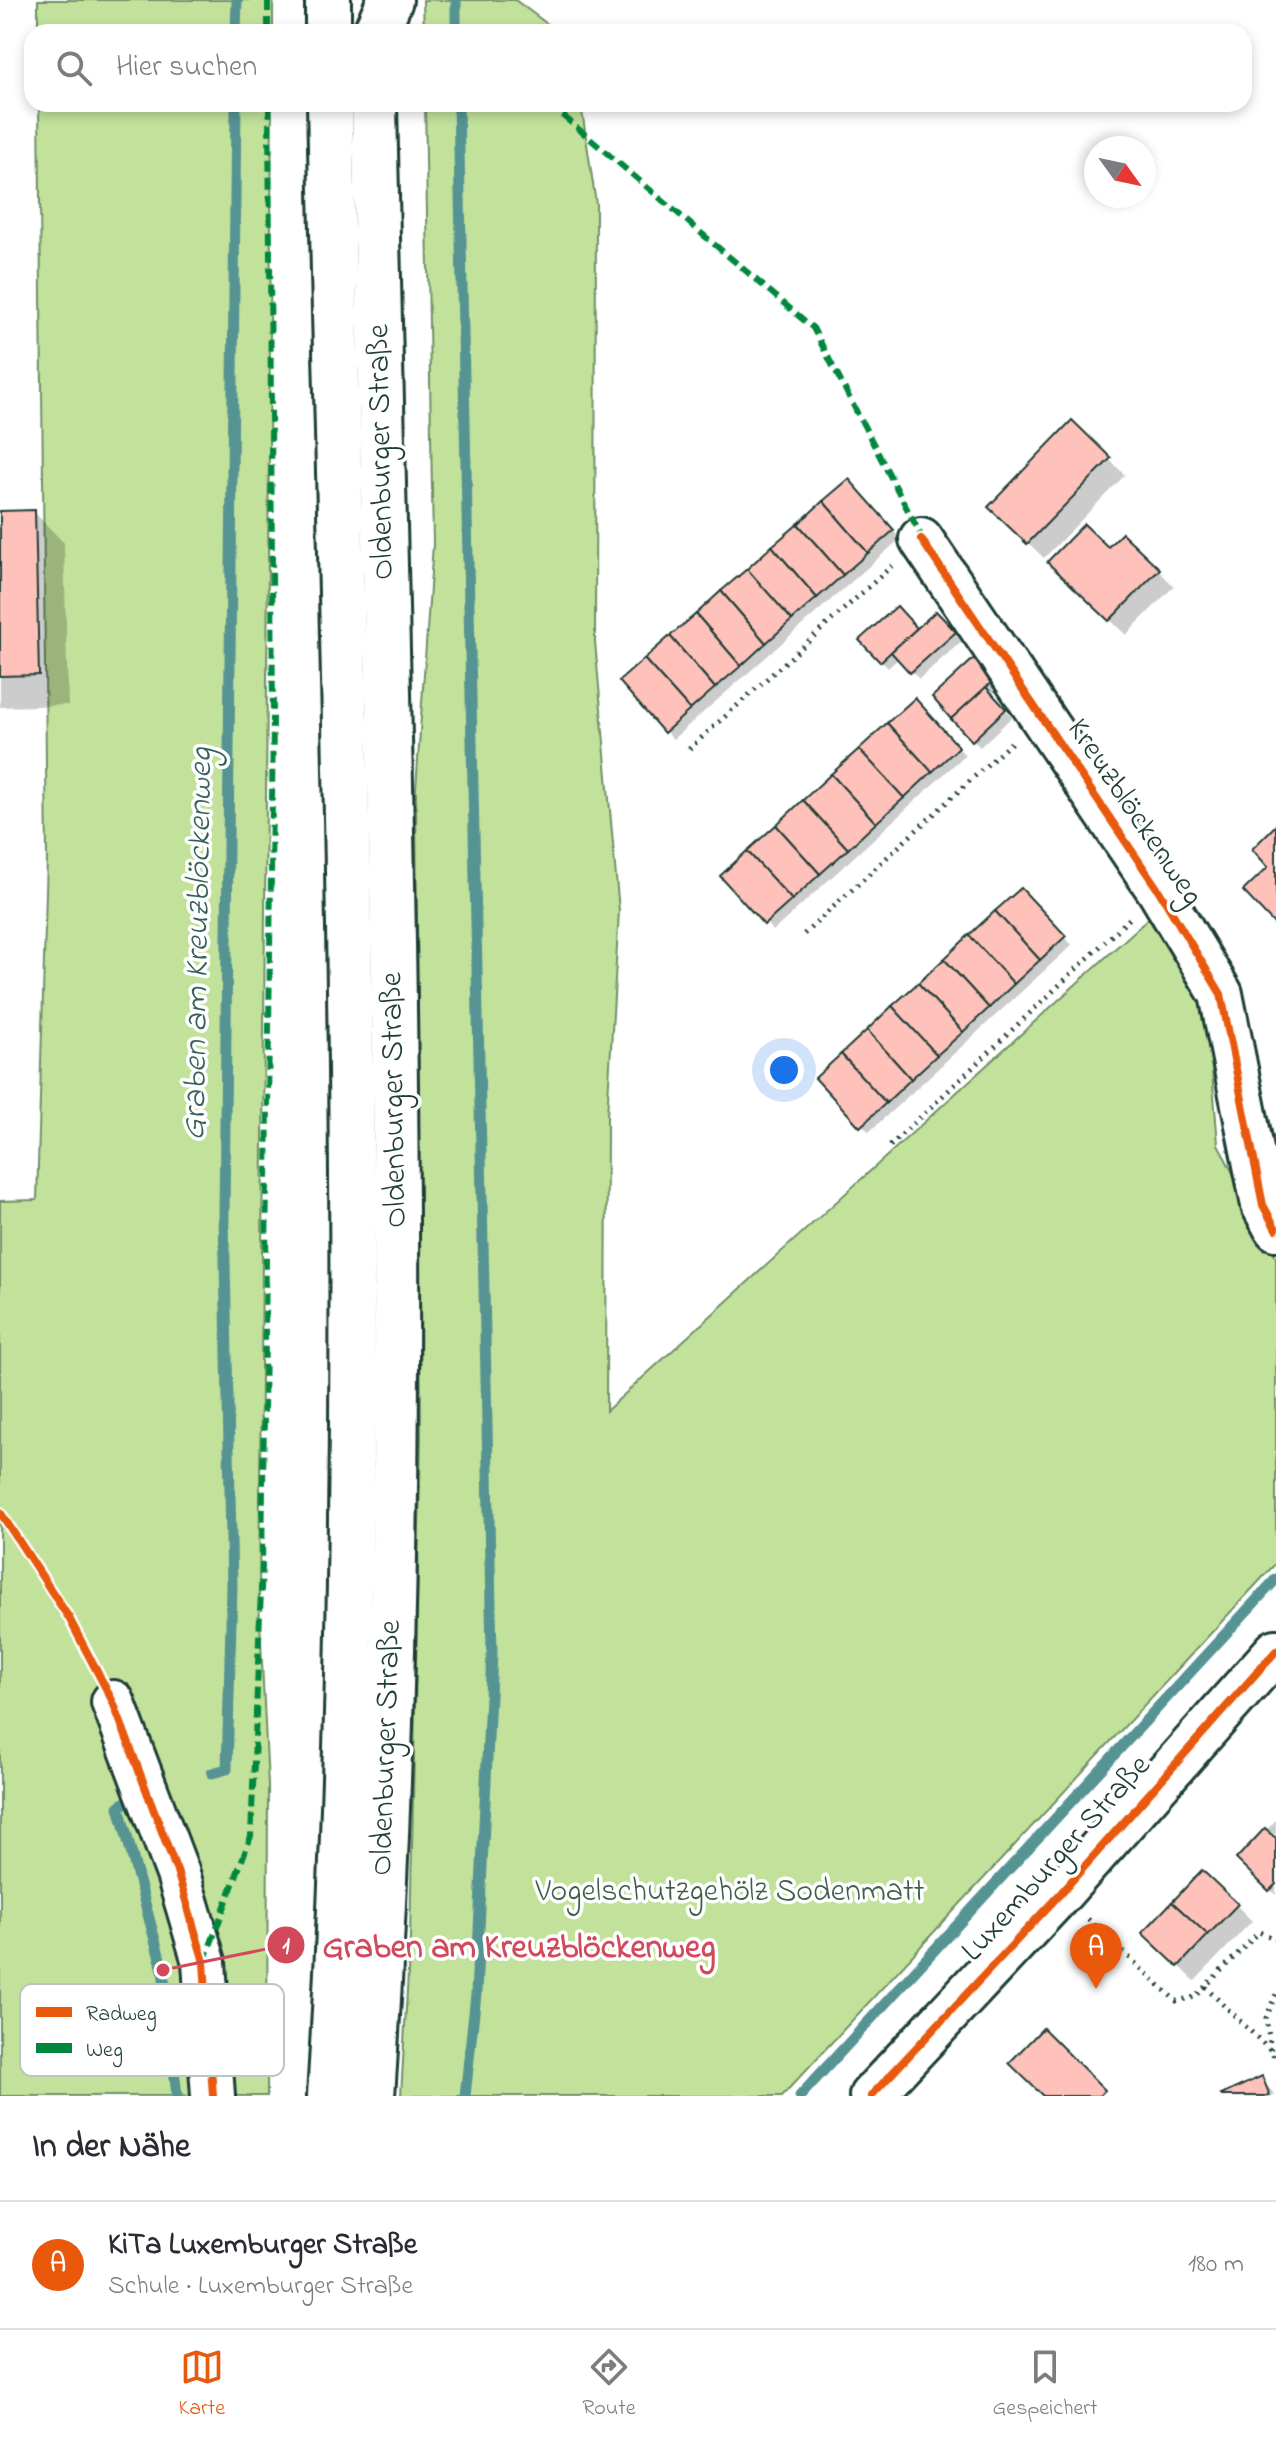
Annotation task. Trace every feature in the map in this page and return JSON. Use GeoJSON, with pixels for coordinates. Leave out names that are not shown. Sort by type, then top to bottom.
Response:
{"type":"FeatureCollection","features":[{"type":"Feature","properties":{"kind":"highway"},"geometry":{"type":"LineString","coordinates":[[328,0],[328,24]]}},
{"type":"Feature","properties":{"kind":"highway"},"geometry":{"type":"LineString","coordinates":[[372,0],[374,24]]}},
{"type":"Feature","properties":{"kind":"highway"},"geometry":{"type":"LineString","coordinates":[[378,24],[390,0]]}},
{"type":"Feature","properties":{"kind":"highway","name":"Oldenburger Straße"},"geometry":{"type":"LineString","coordinates":[[330,112],[353,1054],[353,1416],[346,1779],[330,2096]]}},
{"type":"Feature","properties":{"kind":"highway","name":"Oldenburger Straße"},"geometry":{"type":"LineString","coordinates":[[372,2096],[390,1750],[399,1240],[374,112]]}},
{"type":"Feature","properties":{"kind":"street","name":"Kreuzblöckenweg"},"geometry":{"type":"LineString","coordinates":[[921,539],[1159,891],[1221,994],[1263,1205],[1276,1229]]}},
{"type":"Feature","properties":{"kind":"street","name":"Luxemburger Straße"},"geometry":{"type":"LineString","coordinates":[[880,2093],[1276,1651]]}},
{"type":"Feature","properties":{"kind":"street"},"geometry":{"type":"LineString","coordinates":[[113,1702],[178,1874],[204,1962],[205,1984]]}},
{"type":"Feature","properties":{"kind":"street"},"geometry":{"type":"LineString","coordinates":[[212,2076],[213,2096]]}},
{"type":"Feature","properties":{"kind":"path"},"geometry":{"type":"LineString","coordinates":[[689,749],[921,539]]}},
{"type":"Feature","properties":{"kind":"path"},"geometry":{"type":"LineString","coordinates":[[804,934],[1040,716]]}},
{"type":"Feature","properties":{"kind":"path"},"geometry":{"type":"LineString","coordinates":[[890,1146],[1159,891]]}},
{"type":"Feature","properties":{"kind":"path"},"geometry":{"type":"LineString","coordinates":[[0,1512],[69,1618],[113,1702]]}},
{"type":"Feature","properties":{"kind":"path"},"geometry":{"type":"LineString","coordinates":[[1060,1894],[1176,2001],[1195,1997],[1259,1932],[1276,1939]]}},
{"type":"Feature","properties":{"kind":"path"},"geometry":{"type":"LineString","coordinates":[[1205,1987],[1271,2051]]}},
{"type":"Feature","properties":{"kind":"path"},"geometry":{"type":"LineString","coordinates":[[1276,1994],[1266,2018],[1271,2051],[1276,2061]]}},
{"type":"Feature","properties":{"kind":"green space"},"geometry":{"type":"Polygon","coordinates":[[[38,0],[273,0],[273,24],[38,24],[38,0]]]}},
{"type":"Feature","properties":{"kind":"green space"},"geometry":{"type":"Polygon","coordinates":[[[423,0],[515,0],[547,24],[424,24],[423,0]]]}},
{"type":"Feature","properties":{"kind":"green space"},"geometry":{"type":"Polygon","coordinates":[[[39,112],[272,112],[259,1600],[268,1786],[267,1984],[20,1984],[20,2076],[267,2076],[267,2096],[0,2096],[0,1201],[37,1200],[47,858],[39,112]]]}},
{"type":"Feature","properties":{"kind":"green space","name":"Vogelschutzgehölz Sodenmatt"},"geometry":{"type":"Polygon","coordinates":[[[425,112],[582,112],[596,204],[595,642],[619,911],[607,1116],[606,1411],[1150,917],[1206,1000],[1218,1144],[1276,1257],[1276,1563],[782,2096],[401,2096],[410,1938],[421,1436],[416,789],[433,544],[425,112]]]}},
{"type":"Feature","properties":{"kind":"building"},"geometry":{"type":"Polygon","coordinates":[[[1072,420],[1111,458],[1027,544],[988,507],[1072,420]]]}},
{"type":"Feature","properties":{"kind":"building"},"geometry":{"type":"Polygon","coordinates":[[[849,479],[894,530],[868,553],[823,501],[849,479]]]}},
{"type":"Feature","properties":{"kind":"building"},"geometry":{"type":"Polygon","coordinates":[[[823,501],[868,553],[843,575],[798,524],[823,501]]]}},
{"type":"Feature","properties":{"kind":"building"},"geometry":{"type":"Polygon","coordinates":[[[35,510],[39,675],[0,676],[0,511],[35,510]]]}},
{"type":"Feature","properties":{"kind":"building"},"geometry":{"type":"Polygon","coordinates":[[[798,524],[843,575],[817,598],[772,546],[798,524]]]}},
{"type":"Feature","properties":{"kind":"building"},"geometry":{"type":"Polygon","coordinates":[[[1084,524],[1108,547],[1122,533],[1160,569],[1109,621],[1047,562],[1084,524]]]}},
{"type":"Feature","properties":{"kind":"building"},"geometry":{"type":"Polygon","coordinates":[[[772,546],[817,598],[792,620],[747,569],[772,546]]]}},
{"type":"Feature","properties":{"kind":"building"},"geometry":{"type":"Polygon","coordinates":[[[747,569],[792,620],[766,643],[721,591],[747,569]]]}},
{"type":"Feature","properties":{"kind":"building"},"geometry":{"type":"Polygon","coordinates":[[[721,591],[766,643],[741,666],[696,614],[721,591]]]}},
{"type":"Feature","properties":{"kind":"building"},"geometry":{"type":"Polygon","coordinates":[[[897,606],[917,628],[880,662],[859,640],[897,606]]]}},
{"type":"Feature","properties":{"kind":"building"},"geometry":{"type":"Polygon","coordinates":[[[936,611],[956,632],[910,673],[891,652],[936,611]]]}},
{"type":"Feature","properties":{"kind":"building"},"geometry":{"type":"Polygon","coordinates":[[[696,614],[741,666],[715,688],[670,636],[696,614]]]}},
{"type":"Feature","properties":{"kind":"building"},"geometry":{"type":"Polygon","coordinates":[[[670,636],[715,688],[690,710],[644,659],[670,636]]]}},
{"type":"Feature","properties":{"kind":"building"},"geometry":{"type":"Polygon","coordinates":[[[981,652],[1001,674],[951,719],[932,697],[981,652]]]}},
{"type":"Feature","properties":{"kind":"building"},"geometry":{"type":"Polygon","coordinates":[[[644,659],[690,710],[664,733],[619,681],[644,659]]]}},
{"type":"Feature","properties":{"kind":"building"},"geometry":{"type":"Polygon","coordinates":[[[986,687],[1006,709],[972,741],[951,719],[986,687]]]}},
{"type":"Feature","properties":{"kind":"building"},"geometry":{"type":"Polygon","coordinates":[[[915,698],[959,747],[932,772],[887,723],[915,698]]]}},
{"type":"Feature","properties":{"kind":"building"},"geometry":{"type":"Polygon","coordinates":[[[887,723],[932,772],[904,798],[859,749],[887,723]]]}},
{"type":"Feature","properties":{"kind":"building"},"geometry":{"type":"Polygon","coordinates":[[[859,749],[904,798],[876,823],[831,774],[859,749]]]}},
{"type":"Feature","properties":{"kind":"building"},"geometry":{"type":"Polygon","coordinates":[[[831,774],[876,823],[848,849],[803,800],[831,774]]]}},
{"type":"Feature","properties":{"kind":"building"},"geometry":{"type":"Polygon","coordinates":[[[803,800],[848,849],[820,874],[776,825],[803,800]]]}},
{"type":"Feature","properties":{"kind":"building"},"geometry":{"type":"Polygon","coordinates":[[[776,825],[820,874],[792,900],[747,851],[776,825]]]}},
{"type":"Feature","properties":{"kind":"building"},"geometry":{"type":"Polygon","coordinates":[[[1276,825],[1276,926],[1243,891],[1268,867],[1252,849],[1276,825]]]}},
{"type":"Feature","properties":{"kind":"building"},"geometry":{"type":"Polygon","coordinates":[[[747,851],[792,900],[764,925],[720,876],[747,851]]]}},
{"type":"Feature","properties":{"kind":"building"},"geometry":{"type":"Polygon","coordinates":[[[1021,888],[1066,936],[1040,960],[995,911],[1021,888]]]}},
{"type":"Feature","properties":{"kind":"building"},"geometry":{"type":"Polygon","coordinates":[[[995,911],[1040,960],[1014,984],[969,935],[995,911]]]}},
{"type":"Feature","properties":{"kind":"building"},"geometry":{"type":"Polygon","coordinates":[[[969,935],[1014,984],[989,1008],[944,959],[969,935]]]}},
{"type":"Feature","properties":{"kind":"building"},"geometry":{"type":"Polygon","coordinates":[[[944,959],[989,1008],[963,1032],[918,983],[944,959]]]}},
{"type":"Feature","properties":{"kind":"building"},"geometry":{"type":"Polygon","coordinates":[[[918,983],[963,1032],[937,1055],[892,1006],[918,983]]]}},
{"type":"Feature","properties":{"kind":"building"},"geometry":{"type":"Polygon","coordinates":[[[892,1006],[937,1055],[911,1079],[867,1030],[892,1006]]]}},
{"type":"Feature","properties":{"kind":"building"},"geometry":{"type":"Polygon","coordinates":[[[867,1030],[911,1079],[886,1103],[841,1054],[867,1030]]]}},
{"type":"Feature","properties":{"kind":"building"},"geometry":{"type":"Polygon","coordinates":[[[841,1054],[886,1103],[860,1127],[815,1078],[841,1054]]]}},
{"type":"Feature","properties":{"kind":"building"},"geometry":{"type":"Polygon","coordinates":[[[1265,1828],[1276,1838],[1276,1884],[1269,1891],[1236,1859],[1265,1828]]]}},
{"type":"Feature","properties":{"kind":"building"},"geometry":{"type":"Polygon","coordinates":[[[1202,1870],[1238,1904],[1208,1935],[1172,1902],[1202,1870]]]}},
{"type":"Feature","properties":{"kind":"building"},"geometry":{"type":"Polygon","coordinates":[[[1172,1902],[1208,1935],[1178,1967],[1142,1933],[1172,1902]]]}},
{"type":"Feature","properties":{"kind":"building"},"geometry":{"type":"Polygon","coordinates":[[[1043,2028],[1105,2090],[1099,2096],[1043,2096],[1009,2063],[1043,2028]]]}},
{"type":"Feature","properties":{"kind":"building"},"geometry":{"type":"Polygon","coordinates":[[[1262,2076],[1270,2096],[1221,2095],[1262,2076]]]}},
{"type":"Feature","properties":{"kind":"waterway","name":"Graben am Kreuzblöckenweg"},"geometry":{"type":"LineString","coordinates":[[236,24],[237,0]]}},
{"type":"Feature","properties":{"kind":"waterway"},"geometry":{"type":"LineString","coordinates":[[456,0],[456,24]]}},
{"type":"Feature","properties":{"kind":"waterway","name":"Graben am Kreuzblöckenweg"},"geometry":{"type":"LineString","coordinates":[[212,1773],[227,1769],[232,1587],[224,1216],[236,112]]}},
{"type":"Feature","properties":{"kind":"waterway"},"geometry":{"type":"LineString","coordinates":[[458,112],[492,1653],[476,1994],[465,2096]]}},
{"type":"Feature","properties":{"kind":"waterway"},"geometry":{"type":"LineString","coordinates":[[800,2096],[1276,1579]]}},
{"type":"Feature","properties":{"kind":"waterway","name":"Graben am Kreuzblöckenweg"},"geometry":{"type":"LineString","coordinates":[[127,1801],[119,1807],[165,1984]]}},
{"type":"Feature","properties":{"kind":"waterway","name":"Graben am Kreuzblöckenweg"},"geometry":{"type":"LineString","coordinates":[[175,2076],[177,2096]]}},
{"type":"Feature","properties":{"kind":"marked path"},"geometry":{"type":"LineString","coordinates":[[268,0],[268,24]]}},
{"type":"Feature","properties":{"kind":"marked path"},"geometry":{"type":"LineString","coordinates":[[204,1962],[251,1836],[262,1565],[273,721],[269,112]]}},
{"type":"Feature","properties":{"kind":"marked path"},"geometry":{"type":"LineString","coordinates":[[558,112],[813,328],[926,545]]}},
{"type":"Feature","properties":{"kind":"cycle path"},"geometry":{"type":"LineString","coordinates":[[921,539],[1159,891],[1221,994],[1263,1205],[1276,1229]]}},
{"type":"Feature","properties":{"kind":"cycle path"},"geometry":{"type":"LineString","coordinates":[[0,1512],[69,1618],[113,1702],[178,1874],[204,1962],[205,1984]]}},
{"type":"Feature","properties":{"kind":"cycle path"},"geometry":{"type":"LineString","coordinates":[[871,2096],[1060,1894],[1276,1651]]}},
{"type":"Feature","properties":{"kind":"cycle path"},"geometry":{"type":"LineString","coordinates":[[212,2076],[213,2096]]}},
{"type":"Feature","properties":{"kind":"place","name":"Graben am Kreuzblöckenweg"},"geometry":{"type":"Point","coordinates":[163,1970]}},
{"type":"Feature","properties":{"kind":"place","name":"KiTa Luxemburger Straße"},"geometry":{"type":"Point","coordinates":[1096,1989]}}]}
